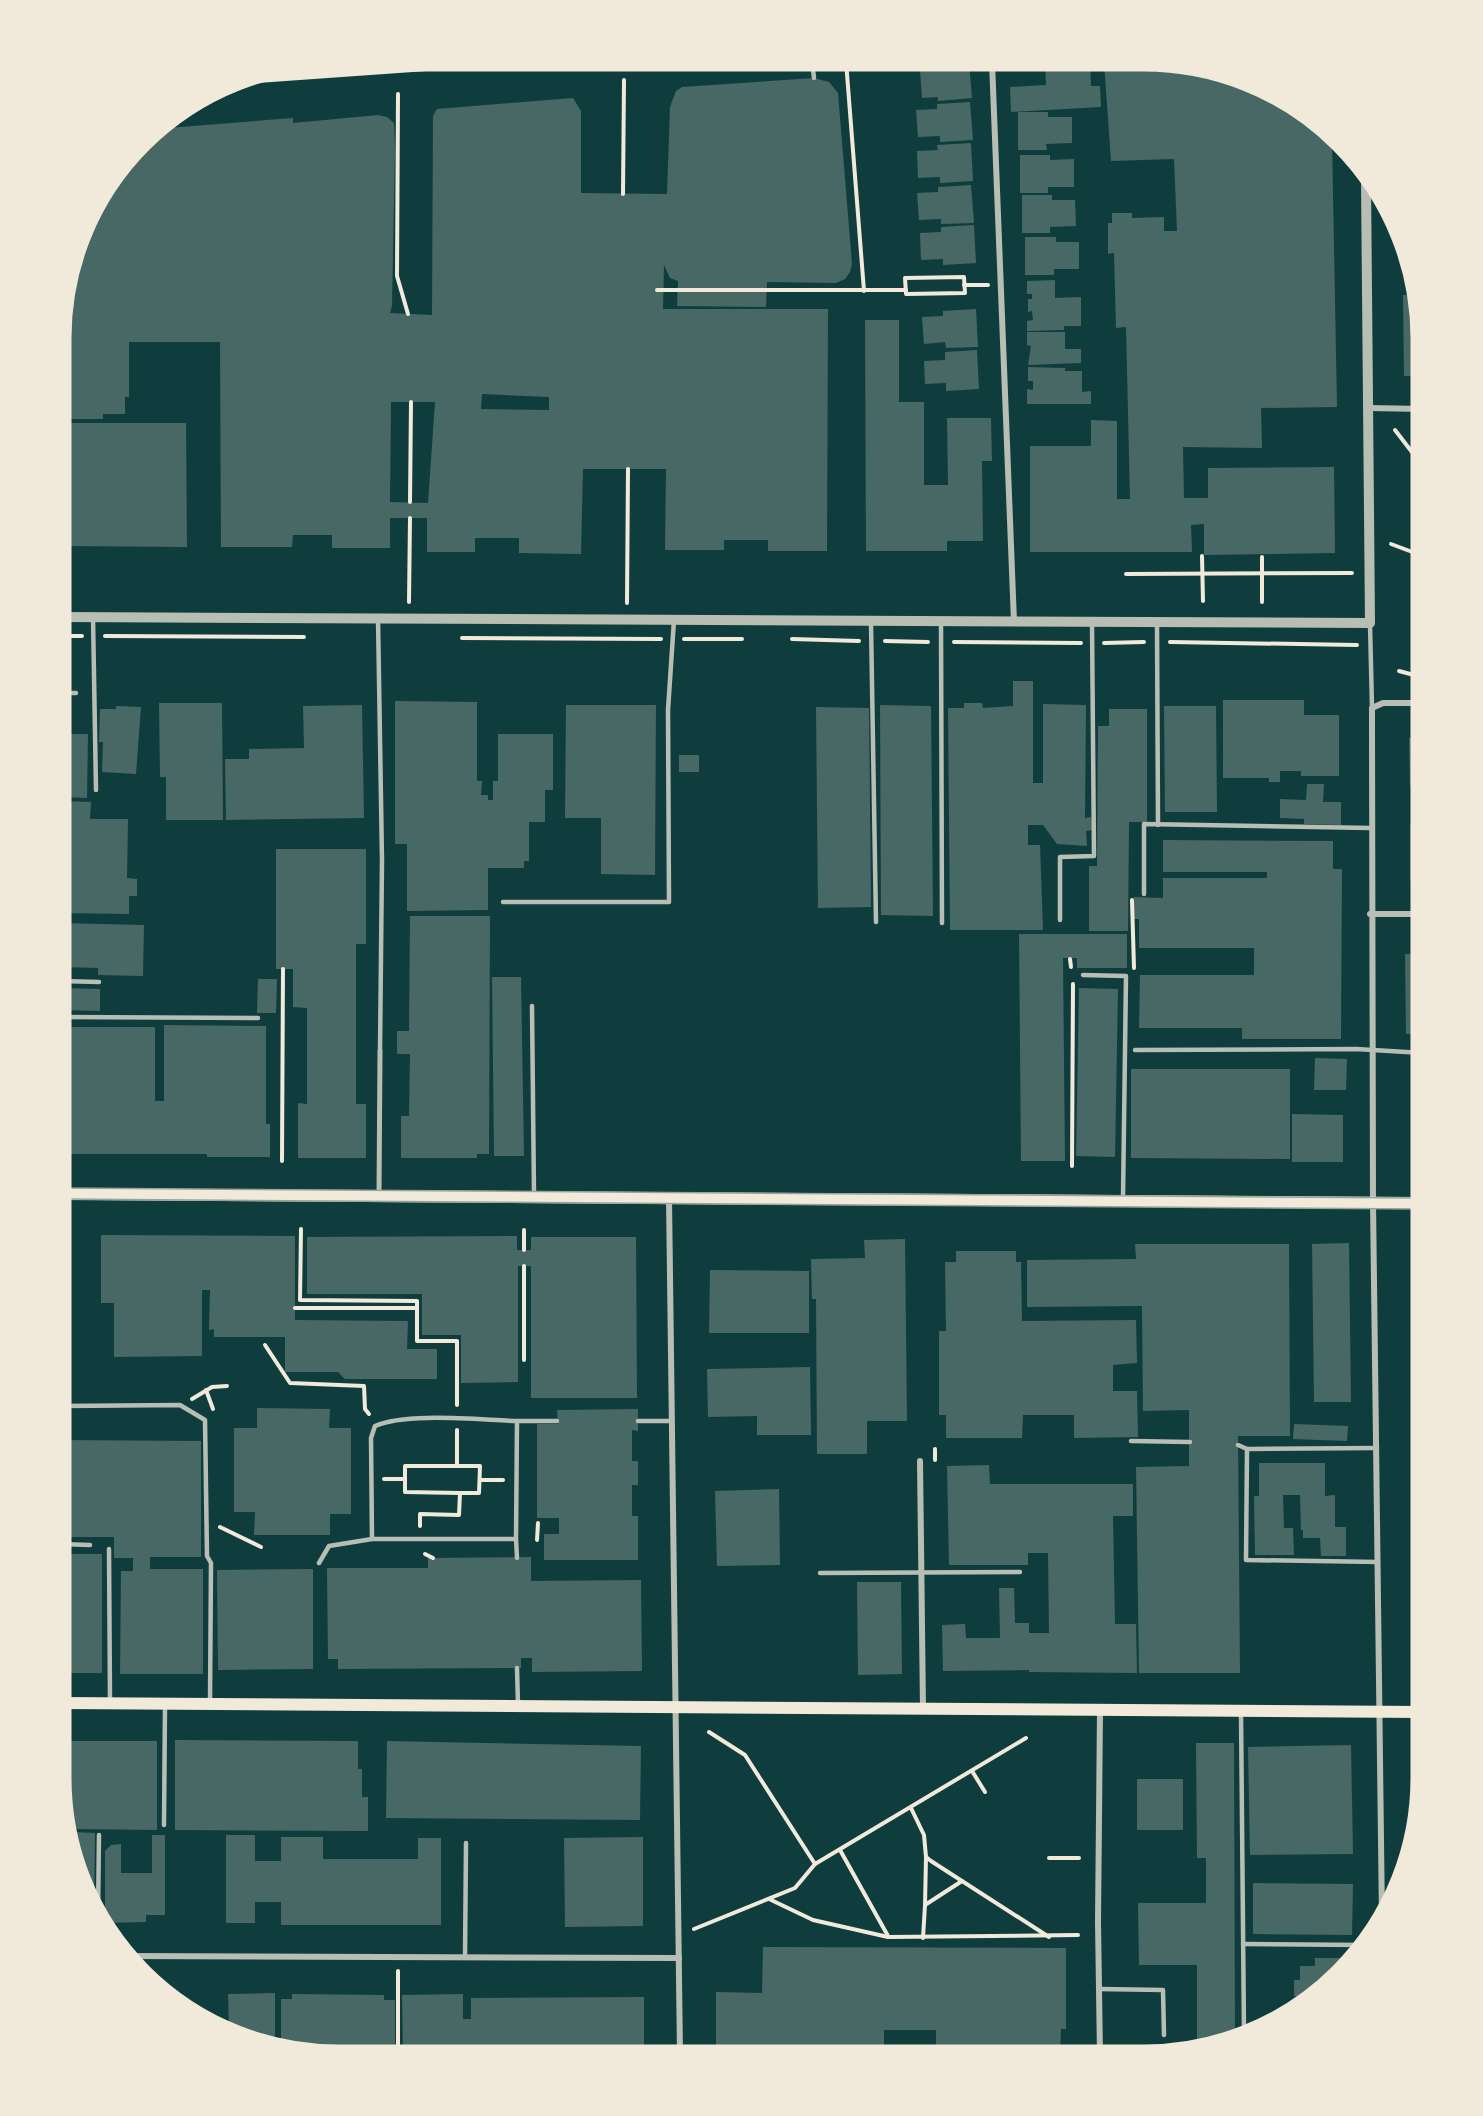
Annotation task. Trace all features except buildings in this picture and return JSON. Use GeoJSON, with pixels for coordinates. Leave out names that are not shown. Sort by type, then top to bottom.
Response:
{"type":"FeatureCollection","features":[{"type":"Feature","properties":{"kind":"main road"},"geometry":{"type":"LineString","coordinates":[[298,74],[356,70]]}},
{"type":"Feature","properties":{"kind":"main road"},"geometry":{"type":"LineString","coordinates":[[70,1194],[1412,1203]]}},
{"type":"Feature","properties":{"kind":"main road"},"geometry":{"type":"LineString","coordinates":[[70,1703],[1412,1712]]}},
{"type":"Feature","properties":{"kind":"street"},"geometry":{"type":"LineString","coordinates":[[993,70],[1014,622]]}},
{"type":"Feature","properties":{"kind":"street"},"geometry":{"type":"LineString","coordinates":[[70,617],[1370,623],[1366,189]]}},
{"type":"Feature","properties":{"kind":"street"},"geometry":{"type":"LineString","coordinates":[[1369,408],[1412,409]]}},
{"type":"Feature","properties":{"kind":"street"},"geometry":{"type":"LineString","coordinates":[[1382,1902],[1370,914],[1372,708],[1383,703],[1412,703]]}},
{"type":"Feature","properties":{"kind":"street"},"geometry":{"type":"LineString","coordinates":[[1370,914],[1412,914]]}},
{"type":"Feature","properties":{"kind":"street"},"geometry":{"type":"LineString","coordinates":[[379,1197],[380,1051]]}},
{"type":"Feature","properties":{"kind":"street"},"geometry":{"type":"LineString","coordinates":[[669,1198],[680,2046]]}},
{"type":"Feature","properties":{"kind":"street"},"geometry":{"type":"LineString","coordinates":[[920,1461],[923,1709]]}},
{"type":"Feature","properties":{"kind":"street"},"geometry":{"type":"LineString","coordinates":[[1100,2046],[1101,1710]]}},
{"type":"Feature","properties":{"kind":"street"},"geometry":{"type":"LineString","coordinates":[[139,1956],[679,1958]]}},
{"type":"Feature","properties":{"kind":"lane"},"geometry":{"type":"LineString","coordinates":[[813,70],[814,78]]}},
{"type":"Feature","properties":{"kind":"lane"},"geometry":{"type":"LineString","coordinates":[[93,617],[96,790]]}},
{"type":"Feature","properties":{"kind":"lane"},"geometry":{"type":"LineString","coordinates":[[378,618],[382,860],[380,1051]]}},
{"type":"Feature","properties":{"kind":"lane"},"geometry":{"type":"LineString","coordinates":[[503,902],[669,902],[668,710],[675,639],[674,620]]}},
{"type":"Feature","properties":{"kind":"lane"},"geometry":{"type":"LineString","coordinates":[[871,620],[876,922]]}},
{"type":"Feature","properties":{"kind":"lane"},"geometry":{"type":"LineString","coordinates":[[941,622],[942,922]]}},
{"type":"Feature","properties":{"kind":"lane"},"geometry":{"type":"LineString","coordinates":[[1060,920],[1060,857],[1094,855],[1092,622]]}},
{"type":"Feature","properties":{"kind":"lane"},"geometry":{"type":"LineString","coordinates":[[1157,623],[1158,825]]}},
{"type":"Feature","properties":{"kind":"lane"},"geometry":{"type":"LineString","coordinates":[[1370,623],[1372,708]]}},
{"type":"Feature","properties":{"kind":"lane"},"geometry":{"type":"LineString","coordinates":[[70,693],[76,693]]}},
{"type":"Feature","properties":{"kind":"lane"},"geometry":{"type":"LineString","coordinates":[[1144,892],[1144,824],[1371,828]]}},
{"type":"Feature","properties":{"kind":"lane"},"geometry":{"type":"LineString","coordinates":[[1083,975],[1126,976],[1123,1202]]}},
{"type":"Feature","properties":{"kind":"lane"},"geometry":{"type":"LineString","coordinates":[[70,981],[99,982]]}},
{"type":"Feature","properties":{"kind":"lane"},"geometry":{"type":"LineString","coordinates":[[532,1006],[534,1198]]}},
{"type":"Feature","properties":{"kind":"lane"},"geometry":{"type":"LineString","coordinates":[[70,1017],[258,1018]]}},
{"type":"Feature","properties":{"kind":"lane"},"geometry":{"type":"LineString","coordinates":[[1135,1050],[1372,1050],[1412,1052]]}},
{"type":"Feature","properties":{"kind":"lane"},"geometry":{"type":"LineString","coordinates":[[70,1407],[180,1405],[205,1420],[207,1556],[211,1563],[210,1704]]}},
{"type":"Feature","properties":{"kind":"lane"},"geometry":{"type":"LineString","coordinates":[[372,1539],[371,1438],[375,1426],[388,1420],[557,1421]]}},
{"type":"Feature","properties":{"kind":"lane"},"geometry":{"type":"LineString","coordinates":[[516,1421],[517,1558]]}},
{"type":"Feature","properties":{"kind":"lane"},"geometry":{"type":"LineString","coordinates":[[638,1421],[672,1421]]}},
{"type":"Feature","properties":{"kind":"lane"},"geometry":{"type":"LineString","coordinates":[[1131,1441],[1190,1442]]}},
{"type":"Feature","properties":{"kind":"lane"},"geometry":{"type":"LineString","coordinates":[[1238,1445],[1247,1449],[1377,1448]]}},
{"type":"Feature","properties":{"kind":"lane"},"geometry":{"type":"LineString","coordinates":[[1247,1449],[1246,1560],[1378,1562]]}},
{"type":"Feature","properties":{"kind":"lane"},"geometry":{"type":"LineString","coordinates":[[320,1563],[329,1546],[372,1539],[516,1539]]}},
{"type":"Feature","properties":{"kind":"lane"},"geometry":{"type":"LineString","coordinates":[[70,1545],[90,1545]]}},
{"type":"Feature","properties":{"kind":"lane"},"geometry":{"type":"LineString","coordinates":[[109,1549],[110,1704]]}},
{"type":"Feature","properties":{"kind":"lane"},"geometry":{"type":"LineString","coordinates":[[820,1573],[1020,1572]]}},
{"type":"Feature","properties":{"kind":"lane"},"geometry":{"type":"LineString","coordinates":[[517,1668],[518,1706]]}},
{"type":"Feature","properties":{"kind":"lane"},"geometry":{"type":"LineString","coordinates":[[164,1826],[165,1704]]}},
{"type":"Feature","properties":{"kind":"lane"},"geometry":{"type":"LineString","coordinates":[[1241,1712],[1244,2026]]}},
{"type":"Feature","properties":{"kind":"lane"},"geometry":{"type":"LineString","coordinates":[[98,1896],[99,1835]]}},
{"type":"Feature","properties":{"kind":"lane"},"geometry":{"type":"LineString","coordinates":[[465,1958],[466,1843]]}},
{"type":"Feature","properties":{"kind":"lane"},"geometry":{"type":"LineString","coordinates":[[1243,1944],[1353,1945]]}},
{"type":"Feature","properties":{"kind":"lane"},"geometry":{"type":"LineString","coordinates":[[1099,1989],[1163,1990],[1164,2035]]}},
{"type":"Feature","properties":{"kind":"path"},"geometry":{"type":"LineString","coordinates":[[847,70],[864,291]]}},
{"type":"Feature","properties":{"kind":"path"},"geometry":{"type":"LineString","coordinates":[[623,194],[624,80]]}},
{"type":"Feature","properties":{"kind":"path"},"geometry":{"type":"LineString","coordinates":[[398,94],[397,276],[408,314]]}},
{"type":"Feature","properties":{"kind":"path"},"geometry":{"type":"LineString","coordinates":[[964,277],[964,285],[965,293],[906,294],[905,279],[964,277]]}},
{"type":"Feature","properties":{"kind":"path"},"geometry":{"type":"LineString","coordinates":[[964,285],[989,285]]}},
{"type":"Feature","properties":{"kind":"path"},"geometry":{"type":"LineString","coordinates":[[657,291],[906,290]]}},
{"type":"Feature","properties":{"kind":"path"},"geometry":{"type":"LineString","coordinates":[[410,502],[411,402]]}},
{"type":"Feature","properties":{"kind":"path"},"geometry":{"type":"LineString","coordinates":[[1395,430],[1412,453]]}},
{"type":"Feature","properties":{"kind":"path"},"geometry":{"type":"LineString","coordinates":[[627,603],[628,469]]}},
{"type":"Feature","properties":{"kind":"path"},"geometry":{"type":"LineString","coordinates":[[409,602],[410,518]]}},
{"type":"Feature","properties":{"kind":"path"},"geometry":{"type":"LineString","coordinates":[[1391,544],[1412,552]]}},
{"type":"Feature","properties":{"kind":"path"},"geometry":{"type":"LineString","coordinates":[[1202,556],[1203,601]]}},
{"type":"Feature","properties":{"kind":"path"},"geometry":{"type":"LineString","coordinates":[[1262,557],[1262,602]]}},
{"type":"Feature","properties":{"kind":"path"},"geometry":{"type":"LineString","coordinates":[[1126,574],[1352,573]]}},
{"type":"Feature","properties":{"kind":"path"},"geometry":{"type":"LineString","coordinates":[[70,636],[307,637]]}},
{"type":"Feature","properties":{"kind":"path"},"geometry":{"type":"LineString","coordinates":[[461,638],[746,639]]}},
{"type":"Feature","properties":{"kind":"path"},"geometry":{"type":"LineString","coordinates":[[782,639],[1337,644]]}},
{"type":"Feature","properties":{"kind":"path"},"geometry":{"type":"LineString","coordinates":[[1400,671],[1412,674]]}},
{"type":"Feature","properties":{"kind":"path"},"geometry":{"type":"LineString","coordinates":[[1135,980],[1132,894],[1144,892]]}},
{"type":"Feature","properties":{"kind":"path"},"geometry":{"type":"LineString","coordinates":[[1070,958],[1074,987],[1072,1166]]}},
{"type":"Feature","properties":{"kind":"path"},"geometry":{"type":"LineString","coordinates":[[282,1161],[283,969]]}},
{"type":"Feature","properties":{"kind":"path"},"geometry":{"type":"LineString","coordinates":[[301,1229],[300,1300],[295,1308],[417,1308]]}},
{"type":"Feature","properties":{"kind":"path"},"geometry":{"type":"LineString","coordinates":[[524,1230],[524,1250]]}},
{"type":"Feature","properties":{"kind":"path"},"geometry":{"type":"LineString","coordinates":[[524,1266],[524,1359]]}},
{"type":"Feature","properties":{"kind":"path"},"geometry":{"type":"LineString","coordinates":[[300,1300],[417,1301],[417,1341],[457,1341],[457,1466]]}},
{"type":"Feature","properties":{"kind":"path"},"geometry":{"type":"LineString","coordinates":[[265,1345],[290,1383],[364,1386],[365,1408],[375,1426]]}},
{"type":"Feature","properties":{"kind":"path"},"geometry":{"type":"LineString","coordinates":[[180,1405],[206,1390],[227,1386]]}},
{"type":"Feature","properties":{"kind":"path"},"geometry":{"type":"LineString","coordinates":[[206,1390],[214,1411]]}},
{"type":"Feature","properties":{"kind":"path"},"geometry":{"type":"LineString","coordinates":[[935,1449],[935,1456]]}},
{"type":"Feature","properties":{"kind":"path"},"geometry":{"type":"LineString","coordinates":[[405,1466],[480,1466],[479,1493],[405,1492],[405,1479],[405,1466]]}},
{"type":"Feature","properties":{"kind":"path"},"geometry":{"type":"LineString","coordinates":[[395,1479],[405,1479]]}},
{"type":"Feature","properties":{"kind":"path"},"geometry":{"type":"LineString","coordinates":[[480,1480],[495,1480]]}},
{"type":"Feature","properties":{"kind":"path"},"geometry":{"type":"LineString","coordinates":[[433,1558],[419,1551],[420,1514],[459,1515],[460,1493]]}},
{"type":"Feature","properties":{"kind":"path"},"geometry":{"type":"LineString","coordinates":[[537,1540],[538,1524]]}},
{"type":"Feature","properties":{"kind":"path"},"geometry":{"type":"LineString","coordinates":[[709,1732],[745,1755],[815,1864]]}},
{"type":"Feature","properties":{"kind":"path"},"geometry":{"type":"LineString","coordinates":[[694,1929],[795,1888],[815,1864],[1026,1738]]}},
{"type":"Feature","properties":{"kind":"path"},"geometry":{"type":"LineString","coordinates":[[972,1771],[985,1792]]}},
{"type":"Feature","properties":{"kind":"path"},"geometry":{"type":"LineString","coordinates":[[911,1808],[924,1835],[927,1857],[923,1938]]}},
{"type":"Feature","properties":{"kind":"path"},"geometry":{"type":"LineString","coordinates":[[840,1850],[888,1937]]}},
{"type":"Feature","properties":{"kind":"path"},"geometry":{"type":"LineString","coordinates":[[927,1857],[1049,1937]]}},
{"type":"Feature","properties":{"kind":"path"},"geometry":{"type":"LineString","coordinates":[[1049,1858],[1079,1858]]}},
{"type":"Feature","properties":{"kind":"path"},"geometry":{"type":"LineString","coordinates":[[925,1905],[962,1881]]}},
{"type":"Feature","properties":{"kind":"path"},"geometry":{"type":"LineString","coordinates":[[768,1898],[813,1920],[888,1937],[1078,1935]]}},
{"type":"Feature","properties":{"kind":"path"},"geometry":{"type":"LineString","coordinates":[[398,1971],[398,2046]]}},
{"type":"Feature","properties":{"kind":"tram line"},"geometry":{"type":"LineString","coordinates":[[70,1188],[1412,1198]]}},
{"type":"Feature","properties":{"kind":"tram line"},"geometry":{"type":"LineString","coordinates":[[70,1199],[1412,1209]]}}]}
